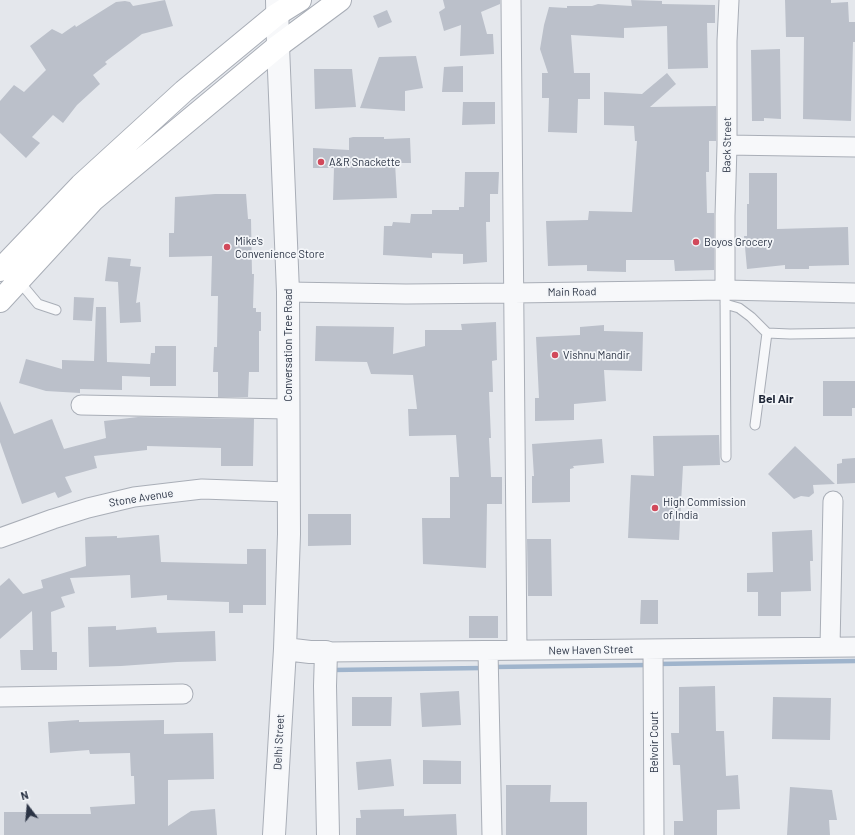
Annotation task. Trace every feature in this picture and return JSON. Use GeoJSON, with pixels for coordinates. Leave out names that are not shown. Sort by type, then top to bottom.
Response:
{"type":"FeatureCollection","features":[{"type":"Feature","properties":{"kind":"main road"},"geometry":{"type":"LineString","coordinates":[[0,301],[9,275],[81,185],[277,8],[300,0]]}},
{"type":"Feature","properties":{"kind":"main road"},"geometry":{"type":"LineString","coordinates":[[9,275],[93,200],[278,46],[340,0]]}},
{"type":"Feature","properties":{"kind":"street"},"geometry":{"type":"LineString","coordinates":[[511,0],[517,650]]}},
{"type":"Feature","properties":{"kind":"street","name":"Back Street"},"geometry":{"type":"LineString","coordinates":[[725,297],[724,216],[727,145],[727,41],[729,0]]}},
{"type":"Feature","properties":{"kind":"street","name":"Conversation Tree Road"},"geometry":{"type":"LineString","coordinates":[[277,8],[288,292],[288,492],[290,534],[285,649]]}},
{"type":"Feature","properties":{"kind":"street"},"geometry":{"type":"LineString","coordinates":[[727,145],[855,147]]}},
{"type":"Feature","properties":{"kind":"street","name":"Main Road"},"geometry":{"type":"LineString","coordinates":[[288,292],[406,294],[514,293],[725,297],[855,292]]}},
{"type":"Feature","properties":{"kind":"street"},"geometry":{"type":"LineString","coordinates":[[81,405],[288,409]]}},
{"type":"Feature","properties":{"kind":"street","name":"Stone Avenue"},"geometry":{"type":"LineString","coordinates":[[0,538],[88,508],[134,497],[202,489],[288,492]]}},
{"type":"Feature","properties":{"kind":"street"},"geometry":{"type":"LineString","coordinates":[[830,647],[833,501]]}},
{"type":"Feature","properties":{"kind":"street","name":"New Haven Street"},"geometry":{"type":"LineString","coordinates":[[326,657],[517,650],[855,647]]}},
{"type":"Feature","properties":{"kind":"street"},"geometry":{"type":"LineString","coordinates":[[285,649],[310,652],[326,657],[325,686],[328,835]]}},
{"type":"Feature","properties":{"kind":"street","name":"Delhi Street"},"geometry":{"type":"LineString","coordinates":[[274,835],[285,649]]}},
{"type":"Feature","properties":{"kind":"street","name":"Belvoir Court"},"geometry":{"type":"LineString","coordinates":[[654,649],[654,835]]}},
{"type":"Feature","properties":{"kind":"street"},"geometry":{"type":"LineString","coordinates":[[488,651],[492,835]]}},
{"type":"Feature","properties":{"kind":"street"},"geometry":{"type":"LineString","coordinates":[[0,697],[183,694]]}},
{"type":"Feature","properties":{"kind":"lane"},"geometry":{"type":"LineString","coordinates":[[9,275],[38,304],[56,310]]}},
{"type":"Feature","properties":{"kind":"lane"},"geometry":{"type":"LineString","coordinates":[[725,297],[751,317],[767,333],[790,334],[855,332]]}},
{"type":"Feature","properties":{"kind":"lane"},"geometry":{"type":"LineString","coordinates":[[725,297],[726,457]]}},
{"type":"Feature","properties":{"kind":"lane"},"geometry":{"type":"LineString","coordinates":[[755,425],[767,333]]}},
{"type":"Feature","properties":{"kind":"building"},"geometry":{"type":"Polygon","coordinates":[[[165,0],[173,26],[142,34],[105,62],[107,64],[93,75],[100,84],[77,105],[63,123],[53,115],[32,137],[40,143],[26,158],[0,133],[0,101],[14,85],[24,92],[46,70],[30,46],[52,29],[62,34],[116,2],[130,2],[133,6],[165,0]]]}},
{"type":"Feature","properties":{"kind":"building"},"geometry":{"type":"Polygon","coordinates":[[[443,0],[500,0],[500,4],[481,12],[487,34],[493,34],[494,54],[460,56],[461,25],[444,31],[439,12],[445,8],[443,0]]]}},
{"type":"Feature","properties":{"kind":"building"},"geometry":{"type":"Polygon","coordinates":[[[631,0],[662,1],[662,4],[715,5],[715,23],[707,23],[708,68],[668,69],[667,26],[624,28],[624,38],[571,35],[574,73],[590,73],[590,99],[578,99],[577,133],[548,132],[549,98],[542,98],[542,73],[548,73],[540,49],[549,7],[567,8],[567,6],[592,6],[598,4],[632,6],[631,0]]]}},
{"type":"Feature","properties":{"kind":"building"},"geometry":{"type":"Polygon","coordinates":[[[785,0],[831,0],[831,3],[848,2],[849,22],[855,22],[851,121],[803,119],[804,37],[786,37],[785,0]]]}},
{"type":"Feature","properties":{"kind":"building"},"geometry":{"type":"Polygon","coordinates":[[[387,10],[392,22],[378,28],[373,16],[387,10]]]}},
{"type":"Feature","properties":{"kind":"building"},"geometry":{"type":"Polygon","coordinates":[[[780,49],[781,119],[764,118],[764,121],[752,121],[751,50],[780,49]]]}},
{"type":"Feature","properties":{"kind":"building"},"geometry":{"type":"Polygon","coordinates":[[[416,56],[423,88],[405,91],[405,111],[360,108],[379,57],[416,56]]]}},
{"type":"Feature","properties":{"kind":"building"},"geometry":{"type":"Polygon","coordinates":[[[463,66],[463,92],[442,92],[444,67],[463,66]]]}},
{"type":"Feature","properties":{"kind":"building"},"geometry":{"type":"Polygon","coordinates":[[[314,69],[352,69],[356,107],[315,109],[314,69]]]}},
{"type":"Feature","properties":{"kind":"building"},"geometry":{"type":"Polygon","coordinates":[[[667,73],[676,84],[650,107],[716,106],[716,141],[709,141],[709,172],[706,172],[707,213],[714,213],[714,270],[675,271],[674,260],[626,260],[626,272],[587,271],[587,265],[548,266],[546,221],[588,220],[589,211],[632,212],[637,141],[635,141],[634,126],[604,125],[604,92],[642,94],[667,73]]]}},
{"type":"Feature","properties":{"kind":"building"},"geometry":{"type":"Polygon","coordinates":[[[463,102],[495,102],[495,124],[462,125],[463,102]]]}},
{"type":"Feature","properties":{"kind":"building"},"geometry":{"type":"Polygon","coordinates":[[[384,137],[384,139],[410,138],[411,163],[395,163],[397,198],[333,200],[334,168],[313,168],[313,148],[349,150],[349,138],[384,137]]]}},
{"type":"Feature","properties":{"kind":"building"},"geometry":{"type":"Polygon","coordinates":[[[465,172],[499,172],[498,194],[490,194],[490,222],[486,222],[487,262],[463,264],[463,254],[432,253],[432,258],[383,255],[384,226],[392,226],[393,222],[410,223],[411,214],[432,214],[432,210],[459,210],[459,207],[464,207],[465,172]]]}},
{"type":"Feature","properties":{"kind":"building"},"geometry":{"type":"Polygon","coordinates":[[[749,173],[777,173],[777,229],[848,227],[849,265],[809,266],[809,269],[785,269],[785,265],[747,269],[744,236],[747,236],[749,173]]]}},
{"type":"Feature","properties":{"kind":"building"},"geometry":{"type":"Polygon","coordinates":[[[215,194],[246,194],[248,219],[251,219],[252,274],[254,274],[253,308],[256,308],[256,312],[261,312],[261,331],[259,331],[259,372],[249,372],[248,397],[218,397],[218,372],[213,372],[214,347],[217,347],[218,296],[211,296],[212,256],[169,257],[169,233],[174,233],[175,197],[215,194]]]}},
{"type":"Feature","properties":{"kind":"building"},"geometry":{"type":"Polygon","coordinates":[[[108,257],[131,259],[130,266],[141,267],[136,303],[140,302],[141,322],[120,323],[118,282],[105,281],[108,257]]]}},
{"type":"Feature","properties":{"kind":"building"},"geometry":{"type":"Polygon","coordinates":[[[74,297],[94,298],[92,321],[73,320],[74,297]]]}},
{"type":"Feature","properties":{"kind":"building"},"geometry":{"type":"Polygon","coordinates":[[[96,307],[106,307],[107,362],[150,364],[151,353],[155,353],[155,346],[176,346],[176,386],[150,386],[150,377],[122,376],[122,390],[80,389],[80,393],[46,391],[19,383],[26,359],[62,369],[62,360],[94,361],[96,307]]]}},
{"type":"Feature","properties":{"kind":"building"},"geometry":{"type":"Polygon","coordinates":[[[496,322],[497,360],[492,361],[493,392],[489,392],[491,438],[489,438],[491,477],[502,477],[502,504],[487,504],[486,568],[423,564],[422,518],[450,518],[450,477],[459,477],[456,435],[409,436],[408,409],[417,409],[413,375],[371,374],[367,362],[315,361],[316,326],[394,327],[393,354],[425,346],[425,330],[462,330],[461,324],[496,322]]]}},
{"type":"Feature","properties":{"kind":"building"},"geometry":{"type":"Polygon","coordinates":[[[604,325],[604,331],[643,332],[642,371],[604,370],[606,401],[574,404],[574,420],[535,421],[535,398],[539,398],[536,337],[580,335],[580,327],[604,325]]]}},
{"type":"Feature","properties":{"kind":"building"},"geometry":{"type":"Polygon","coordinates":[[[823,381],[855,381],[855,408],[852,408],[852,416],[823,416],[823,381]]]}},
{"type":"Feature","properties":{"kind":"building"},"geometry":{"type":"Polygon","coordinates":[[[0,401],[14,434],[52,419],[64,449],[106,438],[104,421],[138,417],[254,419],[253,466],[221,466],[221,448],[147,446],[147,450],[94,456],[97,468],[65,477],[72,492],[58,498],[55,492],[22,504],[0,442],[0,401]]]}},
{"type":"Feature","properties":{"kind":"building"},"geometry":{"type":"Polygon","coordinates":[[[719,435],[720,465],[683,466],[679,540],[628,538],[631,475],[654,476],[653,436],[719,435]]]}},
{"type":"Feature","properties":{"kind":"building"},"geometry":{"type":"Polygon","coordinates":[[[602,439],[604,463],[573,466],[574,468],[570,469],[570,502],[532,503],[532,476],[534,476],[532,444],[602,439]]]}},
{"type":"Feature","properties":{"kind":"building"},"geometry":{"type":"Polygon","coordinates":[[[795,446],[835,484],[813,485],[814,493],[809,497],[801,496],[794,499],[768,474],[795,446]]]}},
{"type":"Feature","properties":{"kind":"building"},"geometry":{"type":"Polygon","coordinates":[[[855,458],[855,483],[837,484],[837,464],[842,463],[842,459],[855,458]]]}},
{"type":"Feature","properties":{"kind":"building"},"geometry":{"type":"Polygon","coordinates":[[[308,514],[351,514],[351,545],[308,546],[308,514]]]}},
{"type":"Feature","properties":{"kind":"building"},"geometry":{"type":"Polygon","coordinates":[[[812,530],[813,561],[810,561],[811,591],[781,592],[781,616],[758,616],[758,592],[747,592],[747,573],[773,572],[772,532],[812,530]]]}},
{"type":"Feature","properties":{"kind":"building"},"geometry":{"type":"Polygon","coordinates":[[[159,535],[161,562],[247,564],[247,549],[266,549],[266,605],[243,605],[243,613],[229,613],[229,602],[167,600],[167,595],[131,598],[130,575],[70,578],[75,593],[61,597],[65,607],[51,612],[52,652],[57,652],[57,670],[21,670],[20,650],[33,650],[32,611],[0,639],[0,586],[9,578],[23,594],[43,588],[41,580],[86,566],[85,537],[117,536],[117,538],[159,535]]]}},
{"type":"Feature","properties":{"kind":"building"},"geometry":{"type":"Polygon","coordinates":[[[527,539],[551,539],[552,596],[528,596],[527,539]]]}},
{"type":"Feature","properties":{"kind":"building"},"geometry":{"type":"Polygon","coordinates":[[[641,600],[658,600],[658,624],[640,624],[641,600]]]}},
{"type":"Feature","properties":{"kind":"building"},"geometry":{"type":"Polygon","coordinates":[[[469,616],[498,616],[498,638],[469,638],[469,616]]]}},
{"type":"Feature","properties":{"kind":"building"},"geometry":{"type":"Polygon","coordinates":[[[116,626],[116,630],[156,627],[157,633],[215,631],[216,661],[89,667],[88,627],[116,626]]]}},
{"type":"Feature","properties":{"kind":"building"},"geometry":{"type":"Polygon","coordinates":[[[715,686],[716,731],[724,731],[726,776],[738,775],[740,809],[717,810],[717,835],[674,835],[674,821],[683,821],[680,765],[673,765],[671,733],[679,733],[679,687],[715,686]]]}},
{"type":"Feature","properties":{"kind":"building"},"geometry":{"type":"Polygon","coordinates":[[[459,691],[461,725],[422,727],[420,693],[459,691]]]}},
{"type":"Feature","properties":{"kind":"building"},"geometry":{"type":"Polygon","coordinates":[[[352,697],[392,697],[391,726],[352,726],[352,697]]]}},
{"type":"Feature","properties":{"kind":"building"},"geometry":{"type":"Polygon","coordinates":[[[773,697],[831,698],[830,740],[772,739],[773,697]]]}},
{"type":"Feature","properties":{"kind":"building"},"geometry":{"type":"Polygon","coordinates":[[[79,720],[79,722],[164,720],[164,734],[213,733],[214,779],[168,780],[168,826],[191,811],[215,809],[217,835],[4,835],[4,812],[30,812],[30,814],[91,814],[90,807],[135,804],[134,776],[131,776],[130,753],[90,754],[89,750],[50,753],[48,722],[79,720]]]}},
{"type":"Feature","properties":{"kind":"building"},"geometry":{"type":"Polygon","coordinates":[[[391,759],[394,786],[358,790],[356,762],[391,759]]]}},
{"type":"Feature","properties":{"kind":"building"},"geometry":{"type":"Polygon","coordinates":[[[423,760],[461,761],[461,784],[423,784],[423,760]]]}},
{"type":"Feature","properties":{"kind":"building"},"geometry":{"type":"Polygon","coordinates":[[[506,785],[551,785],[550,802],[587,802],[587,835],[506,835],[506,785]]]}},
{"type":"Feature","properties":{"kind":"building"},"geometry":{"type":"Polygon","coordinates":[[[790,787],[832,790],[837,820],[829,820],[830,835],[787,835],[790,787]]]}},
{"type":"Feature","properties":{"kind":"building"},"geometry":{"type":"Polygon","coordinates":[[[404,809],[404,816],[456,814],[457,835],[356,835],[356,818],[361,818],[360,810],[404,809]]]}},
{"type":"Feature","properties":{"kind":"waterway"},"geometry":{"type":"LineString","coordinates":[[657,664],[855,661]]}},
{"type":"Feature","properties":{"kind":"waterway"},"geometry":{"type":"LineString","coordinates":[[493,667],[649,665]]}},
{"type":"Feature","properties":{"kind":"waterway"},"geometry":{"type":"LineString","coordinates":[[331,670],[483,668]]}},
{"type":"Feature","properties":{"kind":"place","name":"A&R Snackette"},"geometry":{"type":"Point","coordinates":[321,162]}},
{"type":"Feature","properties":{"kind":"place","name":"Boyos Grocery"},"geometry":{"type":"Point","coordinates":[696,242]}},
{"type":"Feature","properties":{"kind":"place","name":"Mike's Convenience Store"},"geometry":{"type":"Point","coordinates":[227,247]}},
{"type":"Feature","properties":{"kind":"place","name":"Vishnu Mandir"},"geometry":{"type":"Point","coordinates":[555,355]}},
{"type":"Feature","properties":{"kind":"place","name":"High Commission of India"},"geometry":{"type":"Point","coordinates":[655,508]}},
{"type":"Feature","properties":{"kind":"district","name":"Bel Air"},"geometry":{"type":"Point","coordinates":[776,399]}}]}
